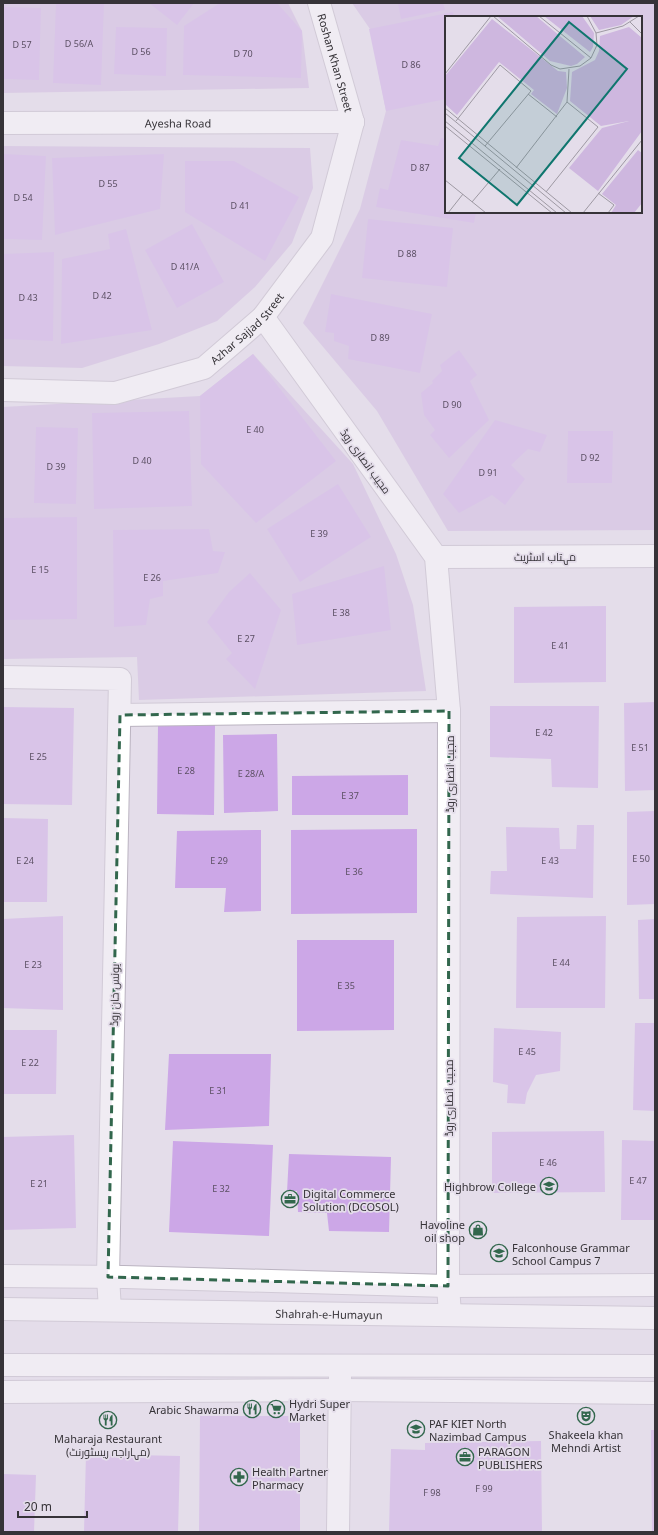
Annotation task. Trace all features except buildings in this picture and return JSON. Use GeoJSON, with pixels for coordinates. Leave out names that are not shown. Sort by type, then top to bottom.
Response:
{"type":"FeatureCollection","features":[{"type":"Feature","properties":{"kind":"street","name":"Roshan Khan Street"},"geometry":{"type":"LineString","coordinates":[[319,3],[353,122]]}},
{"type":"Feature","properties":{"kind":"street","name":"Ayesha Road"},"geometry":{"type":"LineString","coordinates":[[3,123],[353,122]]}},
{"type":"Feature","properties":{"kind":"street","name":"Azhar Sajjad Street"},"geometry":{"type":"LineString","coordinates":[[3,390],[116,392],[204,368],[263,317],[322,238],[353,122]]}},
{"type":"Feature","properties":{"kind":"street","name":"مجیب انصاری روڈ"},"geometry":{"type":"LineString","coordinates":[[263,317],[436,557],[449,711],[448,1286],[450,1314]]}},
{"type":"Feature","properties":{"kind":"street","name":"مہتاب اسٹریٹ"},"geometry":{"type":"LineString","coordinates":[[436,557],[655,556]]}},
{"type":"Feature","properties":{"kind":"street","name":"یونس خان روڈ"},"geometry":{"type":"LineString","coordinates":[[3,677],[120,679],[108,1277],[110,1310]]}},
{"type":"Feature","properties":{"kind":"street"},"geometry":{"type":"LineString","coordinates":[[120,715],[449,711]]}},
{"type":"Feature","properties":{"kind":"street"},"geometry":{"type":"LineString","coordinates":[[3,1276],[108,1277],[448,1286],[655,1285]]}},
{"type":"Feature","properties":{"kind":"street","name":"Shahrah-e-Humayun"},"geometry":{"type":"LineString","coordinates":[[3,1309],[655,1318]]}},
{"type":"Feature","properties":{"kind":"street"},"geometry":{"type":"LineString","coordinates":[[3,1365],[655,1366]]}},
{"type":"Feature","properties":{"kind":"street"},"geometry":{"type":"LineString","coordinates":[[338,1532],[341,1366]]}},
{"type":"Feature","properties":{"kind":"street"},"geometry":{"type":"LineString","coordinates":[[3,1392],[340,1390],[655,1393]]}},
{"type":"Feature","properties":{"kind":"highlighted area"},"geometry":{"type":"Polygon","coordinates":[[[449,711],[448,1286],[108,1277],[120,715],[449,711]]]}},
{"type":"Feature","properties":{"kind":"shaded area"},"geometry":{"type":"Polygon","coordinates":[[[3,3],[288,3],[302,31],[309,88],[3,93],[3,3]]]}},
{"type":"Feature","properties":{"kind":"shaded area"},"geometry":{"type":"Polygon","coordinates":[[[352,3],[655,3],[655,530],[448,531],[377,411],[303,323],[360,209],[386,111],[370,29],[352,3]]]}},
{"type":"Feature","properties":{"kind":"shaded area"},"geometry":{"type":"Polygon","coordinates":[[[3,146],[310,148],[313,188],[292,243],[255,287],[217,321],[159,344],[82,368],[3,366],[3,146]]]}},
{"type":"Feature","properties":{"kind":"shaded area"},"geometry":{"type":"Polygon","coordinates":[[[253,354],[353,464],[396,554],[413,605],[426,691],[139,700],[137,657],[3,659],[3,407],[200,396],[253,354]]]}},
{"type":"Feature","properties":{"kind":"place","name":"Highbrow College"},"geometry":{"type":"Point","coordinates":[549,1186]}},
{"type":"Feature","properties":{"kind":"place","name":"Digital Commerce Solution (DCOSOL)"},"geometry":{"type":"Point","coordinates":[290,1199]}},
{"type":"Feature","properties":{"kind":"place","name":"Havoline oil shop"},"geometry":{"type":"Point","coordinates":[478,1230]}},
{"type":"Feature","properties":{"kind":"place","name":"Falconhouse Grammar School Campus 7"},"geometry":{"type":"Point","coordinates":[499,1253]}},
{"type":"Feature","properties":{"kind":"place","name":"Arabic Shawarma"},"geometry":{"type":"Point","coordinates":[252,1409]}},
{"type":"Feature","properties":{"kind":"place","name":"Hydri Super Market"},"geometry":{"type":"Point","coordinates":[276,1409]}},
{"type":"Feature","properties":{"kind":"place","name":"Shakeela khan Mehndi Artist"},"geometry":{"type":"Point","coordinates":[586,1416]}},
{"type":"Feature","properties":{"kind":"place","name":"Maharaja Restaurant (مہاراجہ ریسٹورنٹ)"},"geometry":{"type":"Point","coordinates":[108,1420]}},
{"type":"Feature","properties":{"kind":"place","name":"PAF KIET North Nazimbad Campus"},"geometry":{"type":"Point","coordinates":[416,1429]}},
{"type":"Feature","properties":{"kind":"place","name":"PARAGON PUBLISHERS"},"geometry":{"type":"Point","coordinates":[465,1457]}},
{"type":"Feature","properties":{"kind":"place","name":"Health Partner Pharmacy"},"geometry":{"type":"Point","coordinates":[239,1477]}}]}
